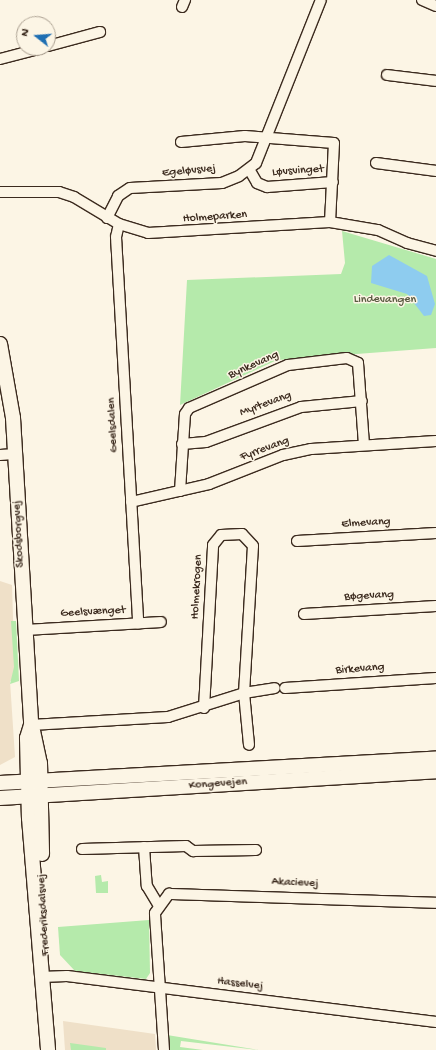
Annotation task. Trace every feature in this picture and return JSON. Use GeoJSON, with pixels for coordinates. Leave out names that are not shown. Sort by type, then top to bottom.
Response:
{"type":"FeatureCollection","features":[{"type":"Feature","properties":{"kind":"main road","name":"Skodsborgvej"},"geometry":{"type":"LineString","coordinates":[[0,344],[9,386],[16,454],[34,789]]}},
{"type":"Feature","properties":{"kind":"main road","name":"Kongevejen"},"geometry":{"type":"LineString","coordinates":[[0,798],[34,789],[127,777],[436,759]]}},
{"type":"Feature","properties":{"kind":"main road","name":"Kongevejen"},"geometry":{"type":"LineString","coordinates":[[0,782],[34,789],[436,771]]}},
{"type":"Feature","properties":{"kind":"main road"},"geometry":{"type":"LineString","coordinates":[[0,791],[34,789]]}},
{"type":"Feature","properties":{"kind":"main road","name":"Frederiksdalsvej"},"geometry":{"type":"LineString","coordinates":[[34,789],[48,1050]]}},
{"type":"Feature","properties":{"kind":"main road","name":"Frederiksdalsvej"},"geometry":{"type":"LineString","coordinates":[[45,976],[53,1050]]}},
{"type":"Feature","properties":{"kind":"street"},"geometry":{"type":"LineString","coordinates":[[250,169],[256,163],[321,0]]}},
{"type":"Feature","properties":{"kind":"street"},"geometry":{"type":"LineString","coordinates":[[422,0],[436,6]]}},
{"type":"Feature","properties":{"kind":"street"},"geometry":{"type":"LineString","coordinates":[[56,44],[100,32]]}},
{"type":"Feature","properties":{"kind":"street"},"geometry":{"type":"LineString","coordinates":[[0,59],[16,55]]}},
{"type":"Feature","properties":{"kind":"street"},"geometry":{"type":"LineString","coordinates":[[387,75],[436,81]]}},
{"type":"Feature","properties":{"kind":"street"},"geometry":{"type":"LineString","coordinates":[[181,142],[266,137]]}},
{"type":"Feature","properties":{"kind":"street","name":"Løvsvinget"},"geometry":{"type":"LineString","coordinates":[[266,137],[334,143],[330,222]]}},
{"type":"Feature","properties":{"kind":"street"},"geometry":{"type":"LineString","coordinates":[[376,163],[436,170]]}},
{"type":"Feature","properties":{"kind":"street","name":"Løvsvinget"},"geometry":{"type":"LineString","coordinates":[[250,169],[257,183],[266,187],[333,182]]}},
{"type":"Feature","properties":{"kind":"street","name":"Egeløvsvej"},"geometry":{"type":"LineString","coordinates":[[107,218],[118,196],[130,188],[205,186],[250,169]]}},
{"type":"Feature","properties":{"kind":"street","name":"Holmeparken"},"geometry":{"type":"LineString","coordinates":[[0,192],[59,192],[74,197],[119,224],[165,235],[330,222],[378,230],[407,244],[436,251]]}},
{"type":"Feature","properties":{"kind":"street","name":"Geelsdalen"},"geometry":{"type":"LineString","coordinates":[[119,224],[116,237],[138,624]]}},
{"type":"Feature","properties":{"kind":"street","name":"Bynkevang"},"geometry":{"type":"LineString","coordinates":[[180,491],[185,414],[193,404],[288,365],[352,359],[360,369],[364,445]]}},
{"type":"Feature","properties":{"kind":"street","name":"Myrtevang"},"geometry":{"type":"LineString","coordinates":[[182,444],[206,442],[301,407],[362,401]]}},
{"type":"Feature","properties":{"kind":"street","name":"Fyrrevang"},"geometry":{"type":"LineString","coordinates":[[131,502],[226,479],[283,455],[311,449],[436,441]]}},
{"type":"Feature","properties":{"kind":"street"},"geometry":{"type":"LineString","coordinates":[[0,455],[16,454]]}},
{"type":"Feature","properties":{"kind":"street","name":"Elmevang"},"geometry":{"type":"LineString","coordinates":[[297,541],[436,533]]}},
{"type":"Feature","properties":{"kind":"street","name":"Holmekrogen"},"geometry":{"type":"LineString","coordinates":[[204,708],[213,545],[220,535],[242,534],[253,546],[244,693],[249,745]]}},
{"type":"Feature","properties":{"kind":"street","name":"Bøgevang"},"geometry":{"type":"LineString","coordinates":[[304,614],[436,606]]}},
{"type":"Feature","properties":{"kind":"street","name":"Geelsvænget"},"geometry":{"type":"LineString","coordinates":[[26,630],[161,622]]}},
{"type":"Feature","properties":{"kind":"street","name":"Birkevang"},"geometry":{"type":"LineString","coordinates":[[244,693],[280,688],[436,678]]}},
{"type":"Feature","properties":{"kind":"street"},"geometry":{"type":"LineString","coordinates":[[31,725],[168,717],[204,708],[244,693]]}},
{"type":"Feature","properties":{"kind":"street"},"geometry":{"type":"LineString","coordinates":[[82,850],[144,847],[256,850]]}},
{"type":"Feature","properties":{"kind":"street"},"geometry":{"type":"LineString","coordinates":[[144,847],[146,886],[158,904],[160,988],[164,1050]]}},
{"type":"Feature","properties":{"kind":"street","name":"Akacievej"},"geometry":{"type":"LineString","coordinates":[[158,904],[169,894],[177,892],[436,903]]}},
{"type":"Feature","properties":{"kind":"street","name":"Hasselvej"},"geometry":{"type":"LineString","coordinates":[[45,976],[160,988],[436,1022]]}},
{"type":"Feature","properties":{"kind":"shaded area"},"geometry":{"type":"Polygon","coordinates":[[[0,581],[12,585],[15,681],[10,681],[15,757],[0,765],[0,581]]]}},
{"type":"Feature","properties":{"kind":"shaded area"},"geometry":{"type":"Polygon","coordinates":[[[63,1021],[155,1034],[156,1050],[65,1050],[63,1021]]]}},
{"type":"Feature","properties":{"kind":"green space","name":"Lindevangen"},"geometry":{"type":"Polygon","coordinates":[[[342,231],[436,259],[436,348],[277,360],[180,405],[187,280],[341,274],[345,263],[342,231]]]}},
{"type":"Feature","properties":{"kind":"green space"},"geometry":{"type":"Polygon","coordinates":[[[11,621],[16,621],[19,681],[10,684],[14,667],[11,621]]]}},
{"type":"Feature","properties":{"kind":"green space"},"geometry":{"type":"Polygon","coordinates":[[[101,875],[102,882],[108,881],[108,893],[96,893],[95,876],[101,875]]]}},
{"type":"Feature","properties":{"kind":"green space"},"geometry":{"type":"Polygon","coordinates":[[[149,920],[150,973],[146,979],[75,971],[60,955],[58,927],[149,920]]]}},
{"type":"Feature","properties":{"kind":"green space"},"geometry":{"type":"Polygon","coordinates":[[[167,1035],[259,1050],[181,1041],[180,1047],[203,1050],[168,1050],[167,1035]]]}},
{"type":"Feature","properties":{"kind":"green space"},"geometry":{"type":"Polygon","coordinates":[[[70,1043],[106,1048],[106,1050],[71,1050],[70,1043]]]}},
{"type":"Feature","properties":{"kind":"water"},"geometry":{"type":"Polygon","coordinates":[[[389,255],[427,276],[435,304],[431,315],[424,316],[407,294],[371,283],[372,266],[389,255]]]}}]}
